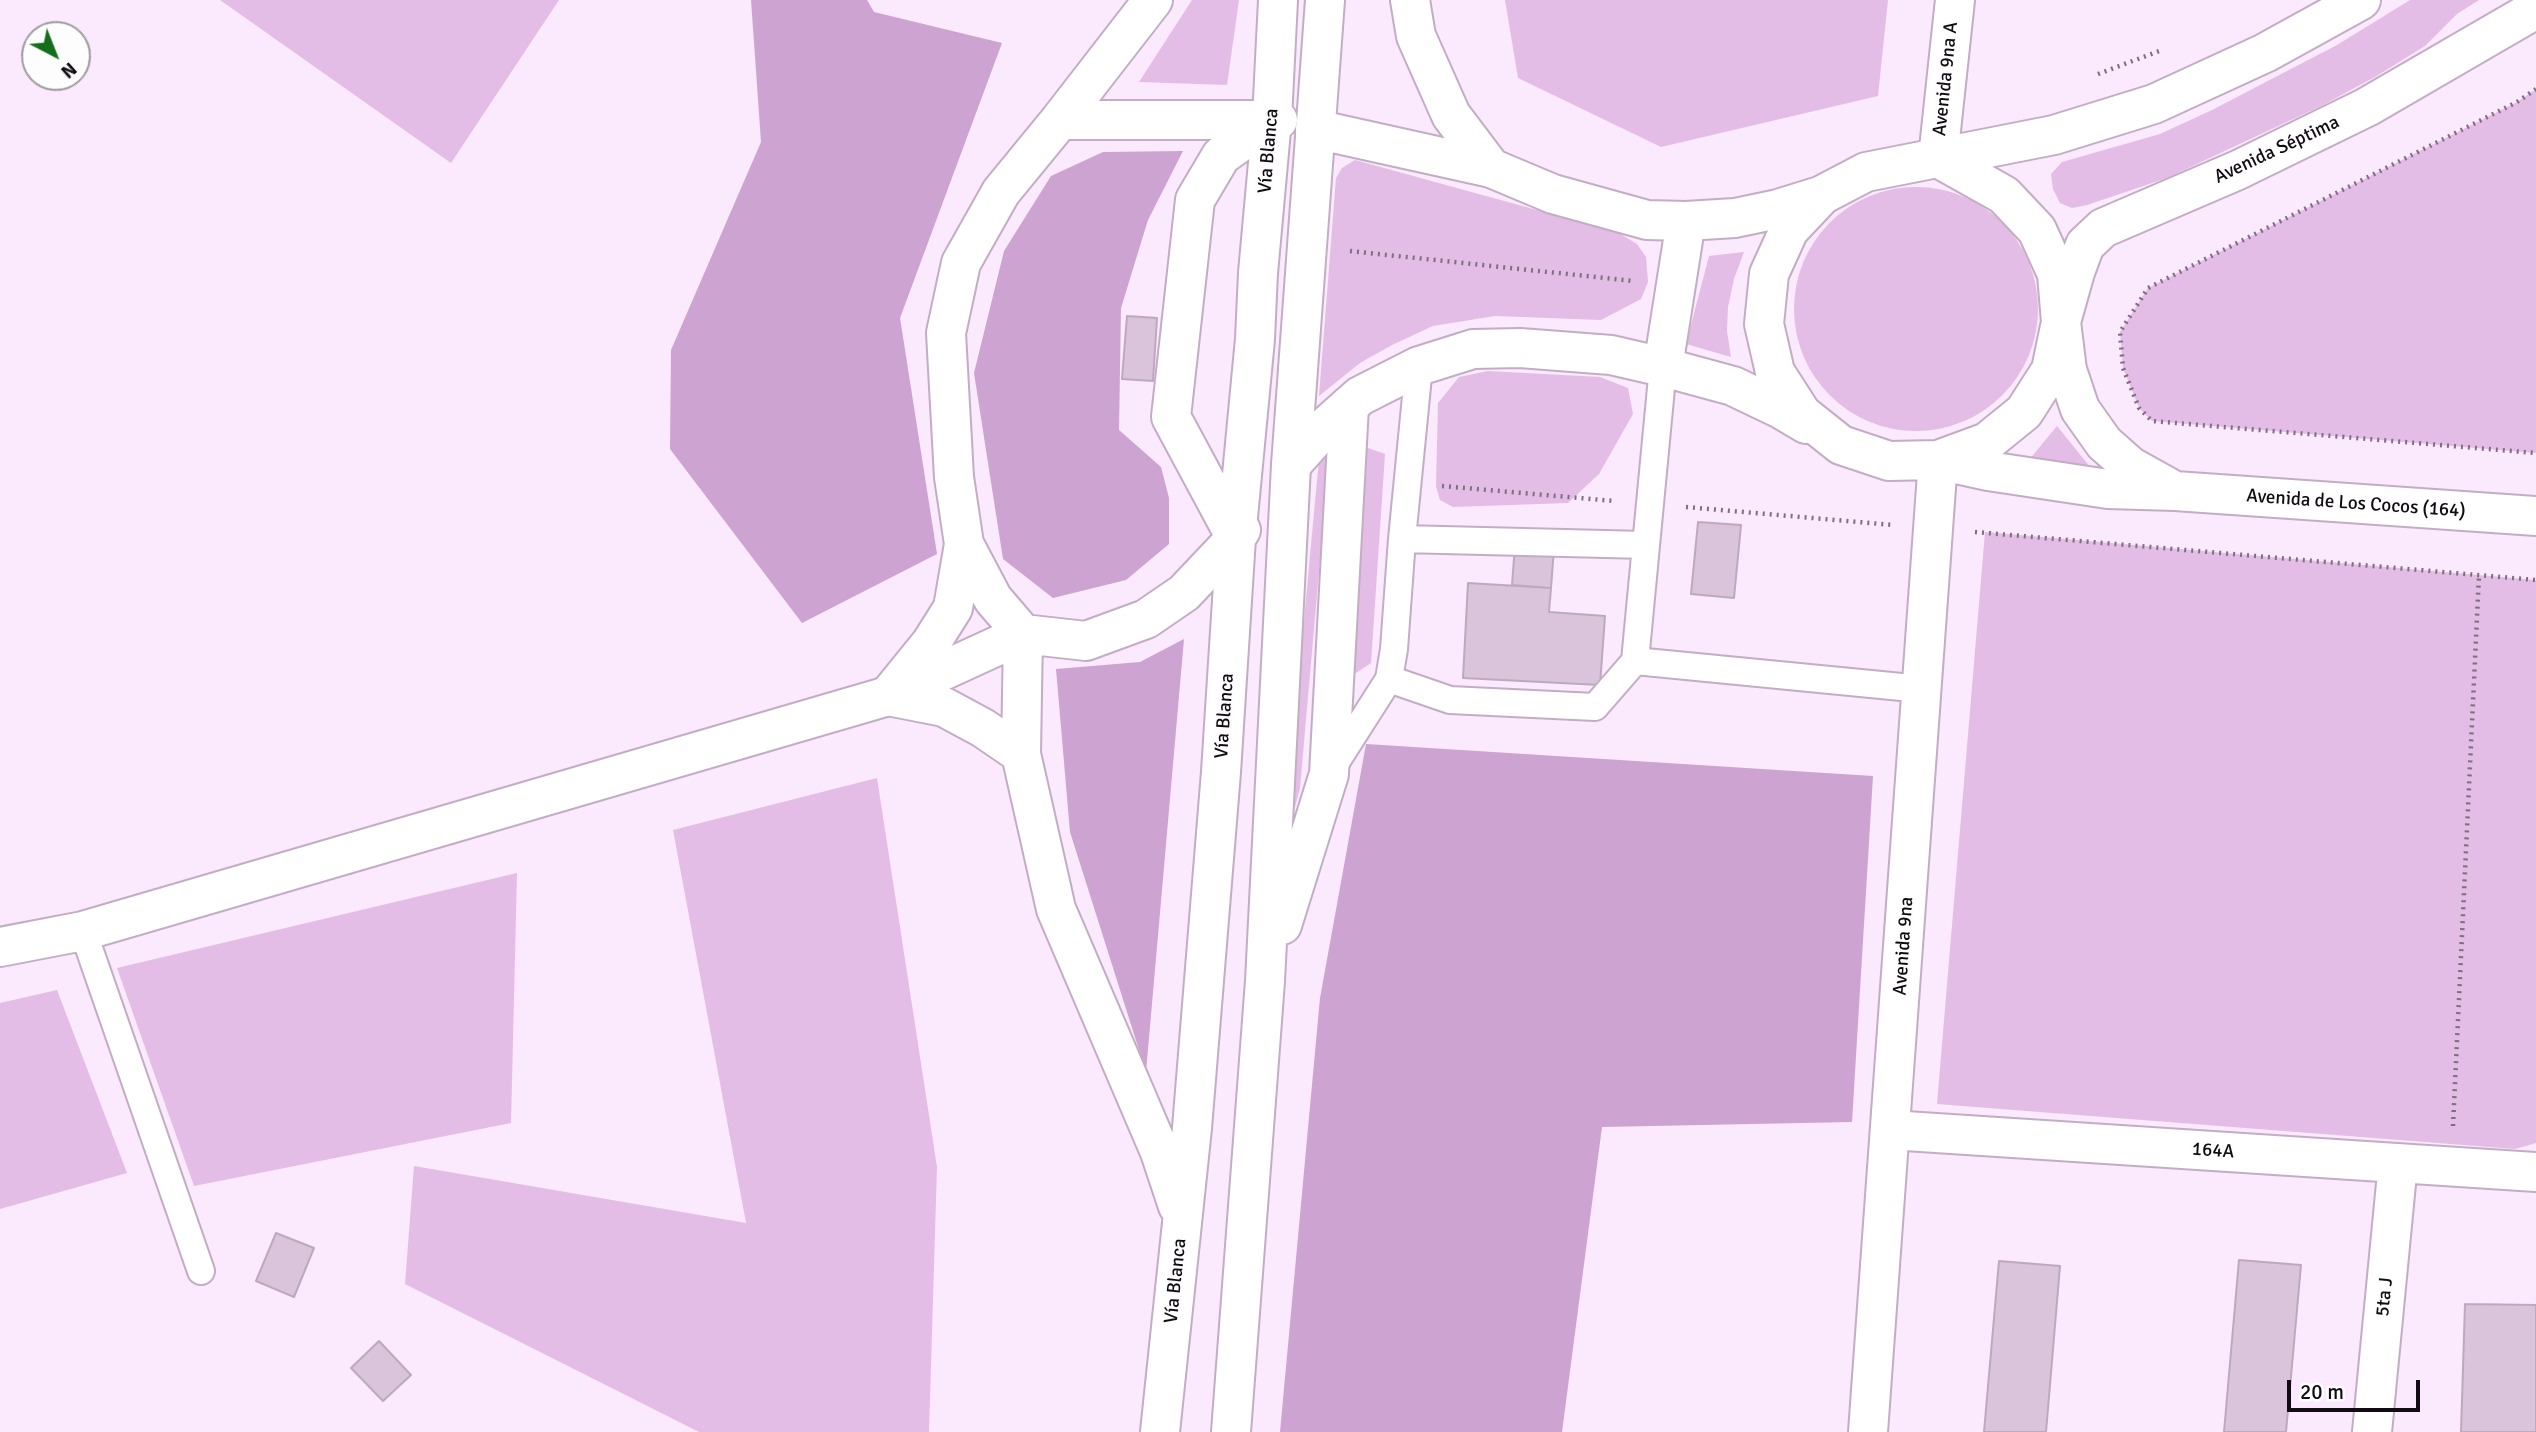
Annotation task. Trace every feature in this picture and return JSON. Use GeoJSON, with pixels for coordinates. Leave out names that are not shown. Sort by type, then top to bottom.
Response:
{"type":"FeatureCollection","features":[{"type":"Feature","properties":{"kind":"main road"},"geometry":{"type":"LineString","coordinates":[[888,696],[932,643],[953,608],[964,544],[954,477],[946,333],[961,262],[1001,192],[1153,0]]}},
{"type":"Feature","properties":{"kind":"main road","name":"Vía Blanca"},"geometry":{"type":"LineString","coordinates":[[1160,1432],[1182,1218],[1221,772],[1236,538],[1272,119],[1278,0]]}},
{"type":"Feature","properties":{"kind":"main road"},"geometry":{"type":"LineString","coordinates":[[1231,1432],[1265,981],[1291,465],[1325,0]]}},
{"type":"Feature","properties":{"kind":"main road"},"geometry":{"type":"LineString","coordinates":[[1410,0],[1416,36],[1451,116],[1491,168]]}},
{"type":"Feature","properties":{"kind":"main road","name":"Avenida 9na A"},"geometry":{"type":"LineString","coordinates":[[1938,158],[1955,0]]}},
{"type":"Feature","properties":{"kind":"main road"},"geometry":{"type":"LineString","coordinates":[[1060,120],[1272,119],[1491,168],[1553,194],[1647,220],[1735,218],[1778,209],[1822,195],[1866,172],[2054,135],[2154,104],[2265,53],[2361,0]]}},
{"type":"Feature","properties":{"kind":"main road","name":"Avenida Séptima"},"geometry":{"type":"LineString","coordinates":[[1938,460],[1987,442],[2024,412],[2051,370],[2075,272],[2085,245],[2103,228],[2312,135],[2415,80],[2536,9]]}},
{"type":"Feature","properties":{"kind":"main road"},"geometry":{"type":"LineString","coordinates":[[1236,538],[1171,417],[1195,200],[1221,156],[1272,119]]}},
{"type":"Feature","properties":{"kind":"main road","name":"Avenida de Los Cocos (164)"},"geometry":{"type":"LineString","coordinates":[[1938,158],[2004,195],[2037,230],[2057,274],[2067,370],[2080,409],[2104,443],[2130,467],[2175,491]]}},
{"type":"Feature","properties":{"kind":"main road"},"geometry":{"type":"LineString","coordinates":[[1822,195],[1789,230],[1769,274],[1764,324],[1775,372],[1795,404],[1802,414],[1841,444]]}},
{"type":"Feature","properties":{"kind":"main road"},"geometry":{"type":"LineString","coordinates":[[1663,366],[1686,221]]}},
{"type":"Feature","properties":{"kind":"main road"},"geometry":{"type":"LineString","coordinates":[[0,947],[83,931],[888,696],[1023,634],[1086,641],[1146,619],[1184,593],[1236,538],[1258,499],[1324,428],[1360,396],[1419,366],[1473,349],[1520,348],[1611,355],[1663,366],[1733,386],[1779,408],[1841,444],[1889,461],[1938,460]]}},
{"type":"Feature","properties":{"kind":"main road"},"geometry":{"type":"LineString","coordinates":[[1265,981],[1329,774],[1349,406]]}},
{"type":"Feature","properties":{"kind":"main road","name":"Avenida de Los Cocos (164)"},"geometry":{"type":"LineString","coordinates":[[1938,460],[1988,471],[2108,489],[2175,491],[2536,516]]}},
{"type":"Feature","properties":{"kind":"main road","name":"Avenida 9na"},"geometry":{"type":"LineString","coordinates":[[1868,1432],[1938,460]]}},
{"type":"Feature","properties":{"kind":"main road"},"geometry":{"type":"LineString","coordinates":[[964,544],[993,599],[1023,634],[1021,754],[1056,909],[1160,1152],[1182,1218]]}},
{"type":"Feature","properties":{"kind":"main road"},"geometry":{"type":"LineString","coordinates":[[888,696],[944,707],[983,728],[1021,754]]}},
{"type":"Feature","properties":{"kind":"main road","name":"164A"},"geometry":{"type":"LineString","coordinates":[[1891,1130],[2536,1172]]}},
{"type":"Feature","properties":{"kind":"main road","name":"5ta J"},"geometry":{"type":"LineString","coordinates":[[2372,1432],[2398,1163]]}},
{"type":"Feature","properties":{"kind":"lane"},"geometry":{"type":"LineString","coordinates":[[1329,774],[1389,679],[1394,649],[1419,366]]}},
{"type":"Feature","properties":{"kind":"lane"},"geometry":{"type":"LineString","coordinates":[[1389,679],[1450,700],[1595,707],[1635,661],[1663,366]]}},
{"type":"Feature","properties":{"kind":"lane"},"geometry":{"type":"LineString","coordinates":[[1402,538],[1646,545]]}},
{"type":"Feature","properties":{"kind":"lane"},"geometry":{"type":"LineString","coordinates":[[1635,661],[1922,689]]}},
{"type":"Feature","properties":{"kind":"lane"},"geometry":{"type":"LineString","coordinates":[[83,931],[201,1271]]}},
{"type":"Feature","properties":{"kind":"path"},"geometry":{"type":"LineString","coordinates":[[2536,89],[2517,103],[2148,288],[2120,332],[2123,368],[2139,408],[2152,421],[2536,453]]}},
{"type":"Feature","properties":{"kind":"path"},"geometry":{"type":"LineString","coordinates":[[1306,247],[1676,285]]}},
{"type":"Feature","properties":{"kind":"path"},"geometry":{"type":"LineString","coordinates":[[2451,1167],[2479,575]]}},
{"type":"Feature","properties":{"kind":"shaded area"},"geometry":{"type":"Polygon","coordinates":[[[220,0],[559,0],[451,163],[220,0]]]}},
{"type":"Feature","properties":{"kind":"shaded area"},"geometry":{"type":"Polygon","coordinates":[[[751,0],[867,0],[874,12],[1002,43],[900,318],[937,554],[802,623],[670,449],[671,350],[761,142],[751,0]]]}},
{"type":"Feature","properties":{"kind":"shaded area"},"geometry":{"type":"Polygon","coordinates":[[[1192,0],[1239,0],[1227,85],[1139,82],[1192,0]]]}},
{"type":"Feature","properties":{"kind":"shaded area"},"geometry":{"type":"Polygon","coordinates":[[[1505,0],[1888,0],[1878,96],[1661,147],[1518,78],[1505,0]]]}},
{"type":"Feature","properties":{"kind":"shaded area"},"geometry":{"type":"Polygon","coordinates":[[[2410,0],[2479,0],[2457,14],[2425,46],[2321,106],[2167,178],[2087,205],[2072,208],[2060,203],[2053,189],[2051,174],[2062,162],[2160,134],[2212,110],[2337,45],[2410,0]]]}},
{"type":"Feature","properties":{"kind":"shaded area"},"geometry":{"type":"Polygon","coordinates":[[[2536,89],[2536,453],[2152,421],[2139,408],[2123,368],[2120,332],[2148,288],[2517,102],[2536,89]]]}},
{"type":"Feature","properties":{"kind":"shaded area"},"geometry":{"type":"Polygon","coordinates":[[[1183,151],[1148,220],[1121,308],[1119,430],[1161,467],[1169,498],[1169,544],[1126,580],[1053,598],[1003,559],[974,373],[1004,251],[1051,176],[1103,152],[1183,151]]]}},
{"type":"Feature","properties":{"kind":"shaded area"},"geometry":{"type":"Polygon","coordinates":[[[1355,160],[1617,232],[1637,244],[1646,257],[1648,282],[1641,299],[1601,320],[1495,316],[1433,326],[1360,363],[1319,396],[1336,178],[1342,168],[1355,160]]]}},
{"type":"Feature","properties":{"kind":"shaded area"},"geometry":{"type":"Polygon","coordinates":[[[1904,187],[1928,187],[1952,192],[1974,201],[2003,222],[2018,241],[2029,262],[2036,285],[2036,333],[2029,356],[2018,377],[2003,396],[1974,417],[1952,426],[1928,431],[1904,431],[1880,426],[1858,417],[1838,404],[1821,387],[1808,367],[1799,345],[1794,321],[1794,297],[1799,273],[1808,251],[1821,231],[1838,214],[1858,201],[1880,192],[1904,187]]]}},
{"type":"Feature","properties":{"kind":"shaded area"},"geometry":{"type":"Polygon","coordinates":[[[1744,252],[1728,307],[1727,331],[1731,357],[1686,344],[1709,256],[1744,252]]]}},
{"type":"Feature","properties":{"kind":"shaded area"},"geometry":{"type":"Polygon","coordinates":[[[1488,371],[1600,377],[1628,388],[1633,414],[1599,474],[1568,503],[1453,507],[1440,500],[1436,486],[1438,403],[1459,377],[1488,371]]]}},
{"type":"Feature","properties":{"kind":"shaded area"},"geometry":{"type":"Polygon","coordinates":[[[2057,426],[2091,468],[2029,460],[2057,426]]]}},
{"type":"Feature","properties":{"kind":"shaded area"},"geometry":{"type":"Polygon","coordinates":[[[1365,447],[1385,454],[1371,663],[1356,673],[1345,669],[1365,447]]]}},
{"type":"Feature","properties":{"kind":"shaded area"},"geometry":{"type":"Polygon","coordinates":[[[1329,458],[1300,788],[1282,857],[1319,459],[1329,458]]]}},
{"type":"Feature","properties":{"kind":"shaded area"},"geometry":{"type":"Polygon","coordinates":[[[1985,532],[2536,580],[2536,1143],[2515,1149],[1937,1104],[1985,532]]]}},
{"type":"Feature","properties":{"kind":"shaded area"},"geometry":{"type":"Polygon","coordinates":[[[1184,639],[1146,1072],[1070,832],[1056,669],[1140,662],[1184,639]]]}},
{"type":"Feature","properties":{"kind":"shaded area"},"geometry":{"type":"Polygon","coordinates":[[[1366,744],[1873,776],[1852,1122],[1602,1127],[1562,1432],[1280,1432],[1320,998],[1366,744]]]}},
{"type":"Feature","properties":{"kind":"shaded area"},"geometry":{"type":"Polygon","coordinates":[[[877,778],[937,1167],[929,1432],[699,1432],[405,1284],[414,1166],[746,1223],[673,830],[877,778]]]}},
{"type":"Feature","properties":{"kind":"shaded area"},"geometry":{"type":"Polygon","coordinates":[[[517,873],[511,1123],[194,1186],[117,968],[517,873]]]}},
{"type":"Feature","properties":{"kind":"shaded area"},"geometry":{"type":"Polygon","coordinates":[[[57,990],[127,1173],[0,1209],[0,1003],[57,990]]]}},
{"type":"Feature","properties":{"kind":"building"},"geometry":{"type":"Polygon","coordinates":[[[1127,316],[1157,318],[1153,381],[1122,379],[1127,316]]]}},
{"type":"Feature","properties":{"kind":"building"},"geometry":{"type":"Polygon","coordinates":[[[1698,522],[1741,525],[1734,598],[1691,594],[1698,522]]]}},
{"type":"Feature","properties":{"kind":"building"},"geometry":{"type":"Polygon","coordinates":[[[1516,532],[1555,535],[1551,588],[1512,585],[1516,532]]]}},
{"type":"Feature","properties":{"kind":"building"},"geometry":{"type":"Polygon","coordinates":[[[1468,583],[1551,588],[1549,612],[1605,616],[1600,685],[1463,678],[1468,583]]]}},
{"type":"Feature","properties":{"kind":"building"},"geometry":{"type":"Polygon","coordinates":[[[276,1233],[314,1248],[294,1297],[256,1281],[276,1233]]]}},
{"type":"Feature","properties":{"kind":"building"},"geometry":{"type":"Polygon","coordinates":[[[2239,1260],[2301,1265],[2286,1432],[2224,1432],[2239,1260]]]}},
{"type":"Feature","properties":{"kind":"building"},"geometry":{"type":"Polygon","coordinates":[[[1999,1261],[2060,1266],[2046,1432],[1984,1432],[1999,1261]]]}},
{"type":"Feature","properties":{"kind":"building"},"geometry":{"type":"Polygon","coordinates":[[[2465,1304],[2536,1305],[2536,1432],[2461,1432],[2465,1304]]]}},
{"type":"Feature","properties":{"kind":"building"},"geometry":{"type":"Polygon","coordinates":[[[379,1341],[411,1375],[383,1401],[351,1368],[379,1341]]]}}]}
